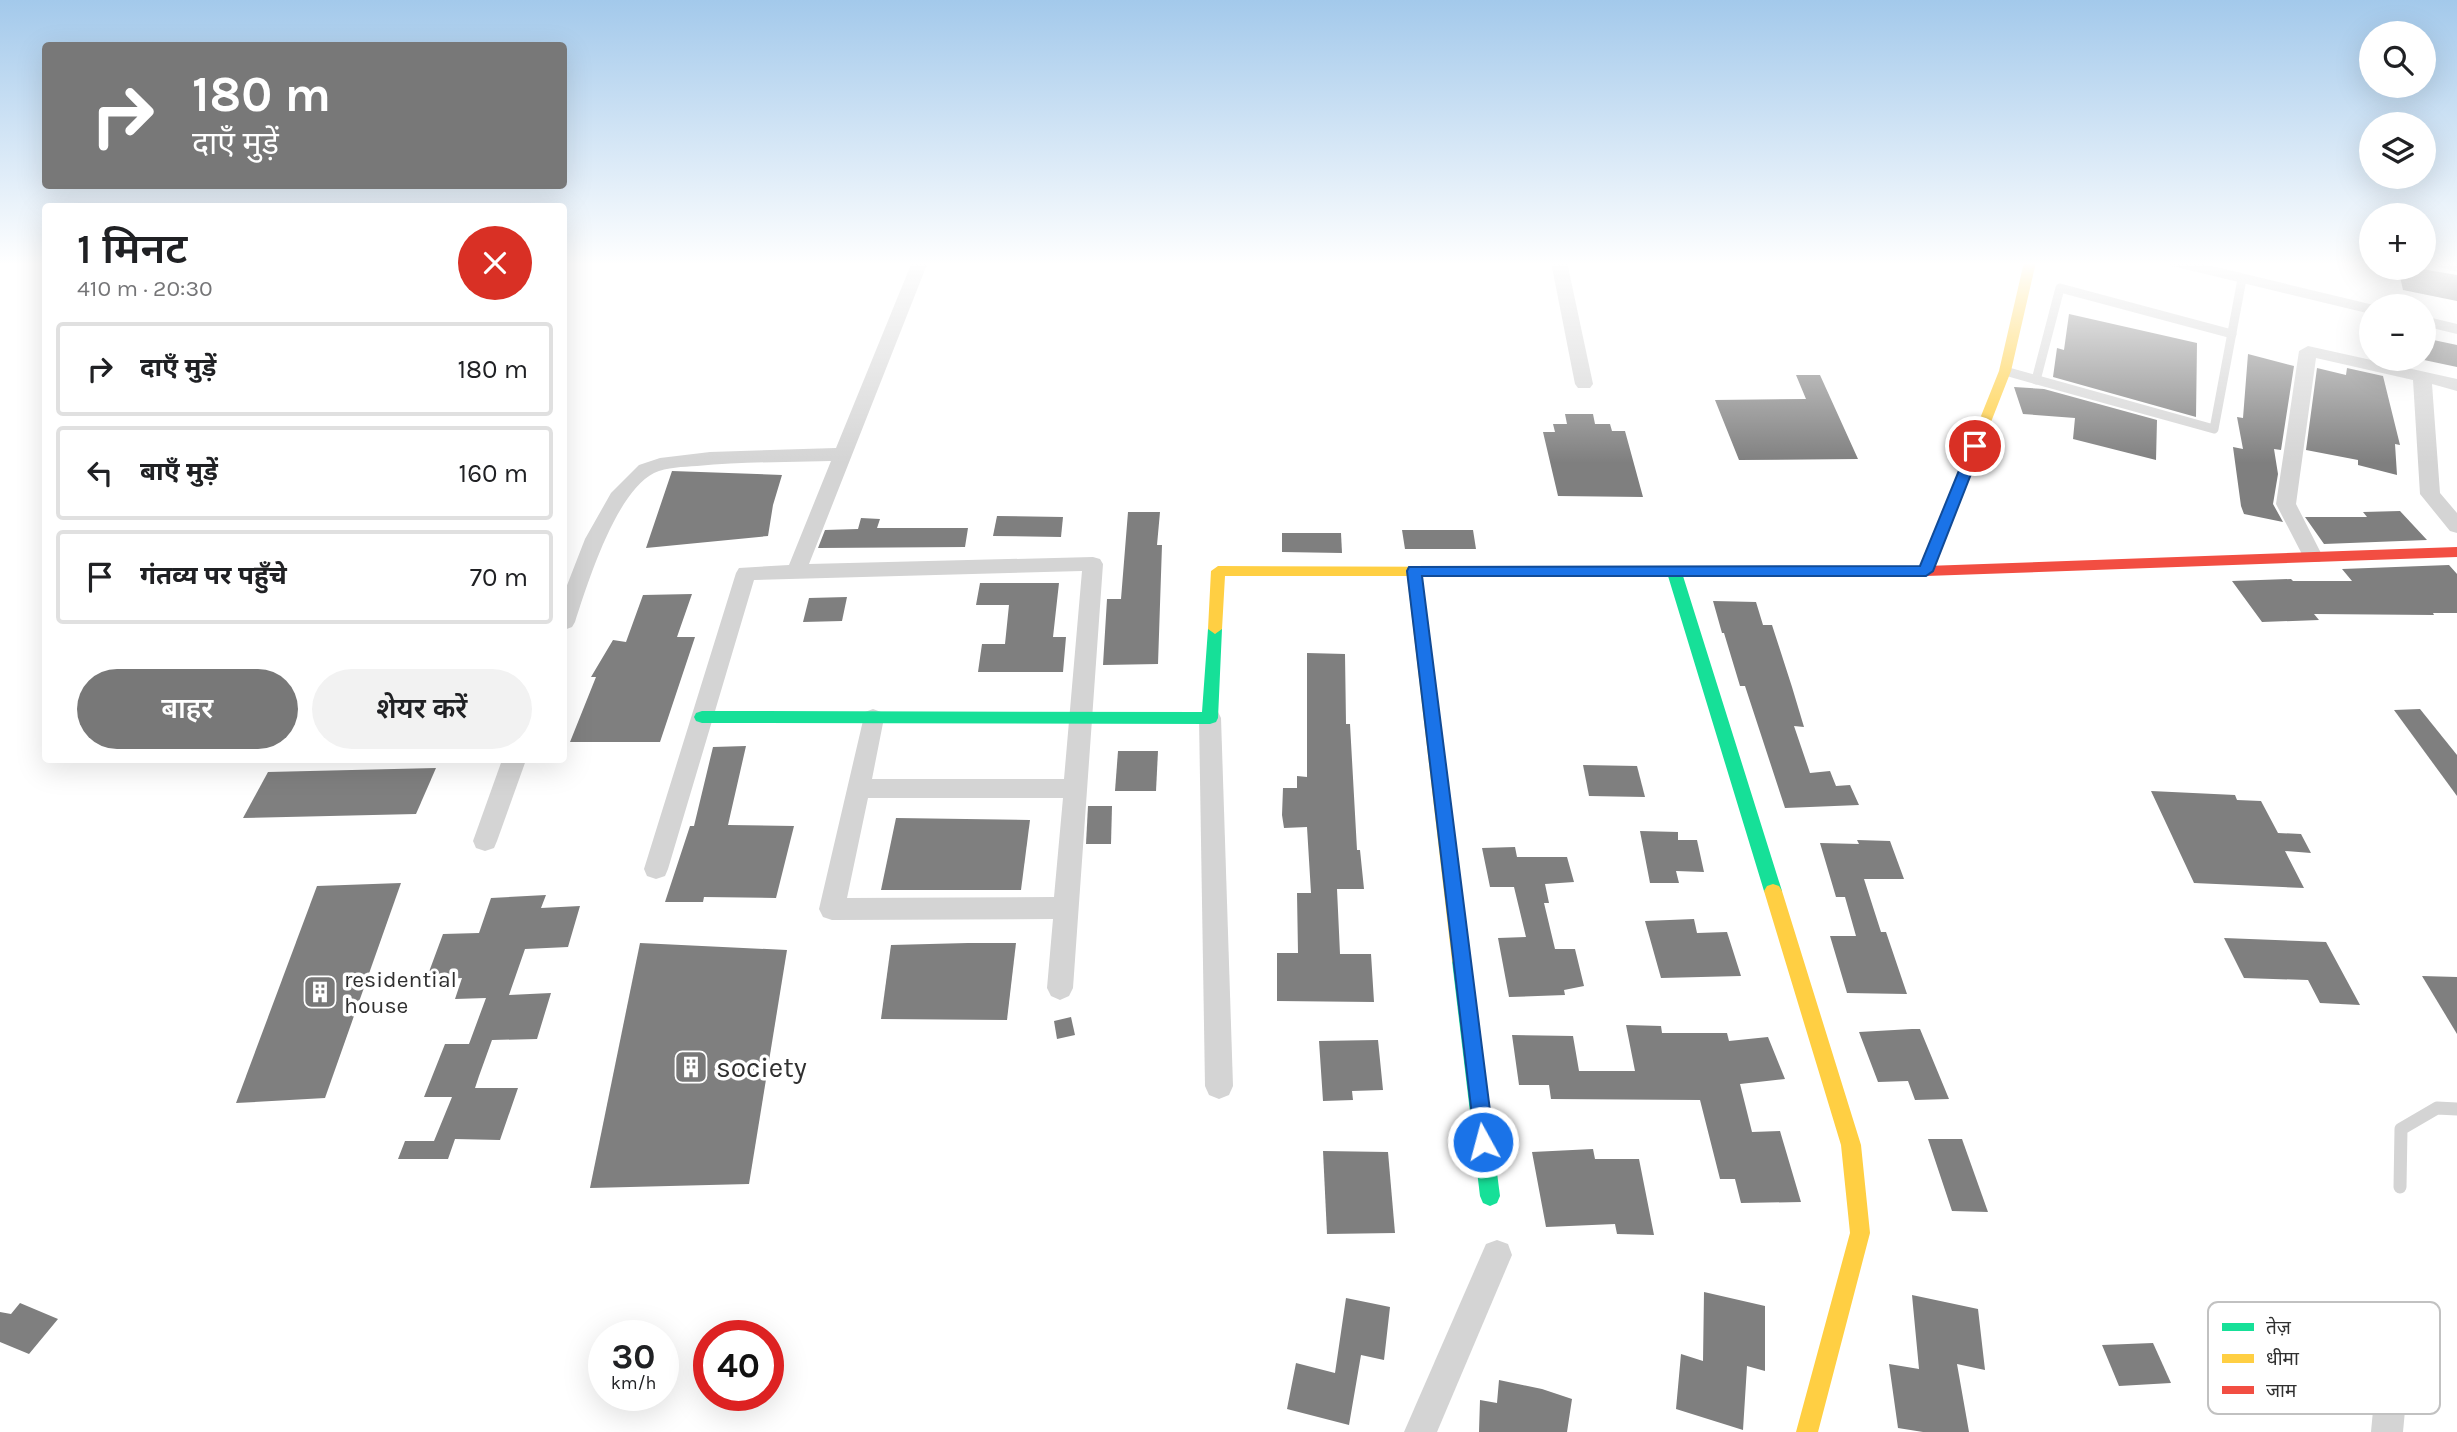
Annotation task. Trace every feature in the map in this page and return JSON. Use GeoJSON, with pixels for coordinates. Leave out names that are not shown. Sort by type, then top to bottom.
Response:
{"type":"FeatureCollection","features":[{"type":"Feature","properties":{"kind":"street"},"geometry":{"type":"LineString","coordinates":[[796,572],[893,329]]}},
{"type":"Feature","properties":{"kind":"street"},"geometry":{"type":"LineString","coordinates":[[1573,329],[1584,384]]}},
{"type":"Feature","properties":{"kind":"street"},"geometry":{"type":"LineString","coordinates":[[1926,571],[2005,371],[2015,329]]}},
{"type":"Feature","properties":{"kind":"street"},"geometry":{"type":"LineString","coordinates":[[2313,557],[2286,504],[2308,351],[2457,385]]}},
{"type":"Feature","properties":{"kind":"street"},"geometry":{"type":"LineString","coordinates":[[2422,376],[2430,494],[2457,526]]}},
{"type":"Feature","properties":{"kind":"street"},"geometry":{"type":"LineString","coordinates":[[567,614],[588,555],[623,490],[647,469],[664,463],[712,459],[843,454]]}},
{"type":"Feature","properties":{"kind":"street"},"geometry":{"type":"LineString","coordinates":[[1219,1086],[1210,718],[1217,571],[1926,571],[2457,552]]}},
{"type":"Feature","properties":{"kind":"street"},"geometry":{"type":"LineString","coordinates":[[656,869],[746,573],[1093,564],[1060,988]]}},
{"type":"Feature","properties":{"kind":"street"},"geometry":{"type":"LineString","coordinates":[[1414,571],[1490,1196]]}},
{"type":"Feature","properties":{"kind":"street"},"geometry":{"type":"LineString","coordinates":[[1674,571],[1851,1145],[1860,1233],[1807,1432]]}},
{"type":"Feature","properties":{"kind":"street"},"geometry":{"type":"LineString","coordinates":[[702,717],[1210,718]]}},
{"type":"Feature","properties":{"kind":"street"},"geometry":{"type":"LineString","coordinates":[[873,718],[832,909],[1066,908]]}},
{"type":"Feature","properties":{"kind":"street"},"geometry":{"type":"LineString","coordinates":[[485,841],[513,763]]}},
{"type":"Feature","properties":{"kind":"street"},"geometry":{"type":"LineString","coordinates":[[858,789],[1075,788]]}},
{"type":"Feature","properties":{"kind":"street"},"geometry":{"type":"LineString","coordinates":[[1420,1432],[1497,1255]]}},
{"type":"Feature","properties":{"kind":"street"},"geometry":{"type":"LineString","coordinates":[[2387,1432],[2389,1414]]}},
{"type":"Feature","properties":{"kind":"lane"},"geometry":{"type":"LineString","coordinates":[[2036,380],[2049,329]]}},
{"type":"Feature","properties":{"kind":"lane"},"geometry":{"type":"LineString","coordinates":[[2213,329],[2232,334]]}},
{"type":"Feature","properties":{"kind":"lane"},"geometry":{"type":"LineString","coordinates":[[2005,371],[2214,429],[2233,329]]}},
{"type":"Feature","properties":{"kind":"lane"},"geometry":{"type":"LineString","coordinates":[[2400,1187],[2401,1129],[2437,1108],[2457,1109]]}},
{"type":"Feature","properties":{"kind":"building"},"geometry":{"type":"Polygon","coordinates":[[[2067,329],[2134,329],[2197,343],[2196,417],[2053,377],[2057,348],[2064,350],[2067,329]]]}},
{"type":"Feature","properties":{"kind":"building"},"geometry":{"type":"Polygon","coordinates":[[[2436,341],[2457,345],[2457,367],[2436,363],[2436,341]]]}},
{"type":"Feature","properties":{"kind":"building"},"geometry":{"type":"Polygon","coordinates":[[[2248,354],[2294,366],[2281,450],[2274,449],[2278,474],[2273,504],[2283,522],[2244,514],[2241,506],[2233,447],[2243,449],[2237,417],[2243,418],[2248,354]]]}},
{"type":"Feature","properties":{"kind":"building"},"geometry":{"type":"Polygon","coordinates":[[[2317,368],[2346,375],[2347,368],[2383,376],[2400,445],[2395,444],[2397,475],[2358,465],[2358,460],[2306,450],[2317,368]]]}},
{"type":"Feature","properties":{"kind":"building"},"geometry":{"type":"Polygon","coordinates":[[[1796,375],[1820,375],[1858,459],[1739,460],[1715,400],[1806,399],[1796,375]]]}},
{"type":"Feature","properties":{"kind":"building"},"geometry":{"type":"Polygon","coordinates":[[[2014,387],[2044,389],[2157,420],[2156,460],[2073,439],[2075,418],[2023,414],[2014,387]]]}},
{"type":"Feature","properties":{"kind":"building"},"geometry":{"type":"Polygon","coordinates":[[[1565,414],[1593,414],[1595,424],[1610,424],[1612,431],[1625,431],[1643,497],[1558,496],[1543,432],[1555,432],[1553,424],[1567,424],[1565,414]]]}},
{"type":"Feature","properties":{"kind":"building"},"geometry":{"type":"Polygon","coordinates":[[[672,471],[782,475],[768,536],[646,548],[672,471]]]}},
{"type":"Feature","properties":{"kind":"building"},"geometry":{"type":"Polygon","coordinates":[[[2400,511],[2427,540],[2324,544],[2305,517],[2367,517],[2363,512],[2400,511]]]}},
{"type":"Feature","properties":{"kind":"building"},"geometry":{"type":"Polygon","coordinates":[[[1128,512],[1160,512],[1157,545],[1162,545],[1158,664],[1103,665],[1107,599],[1121,599],[1128,512]]]}},
{"type":"Feature","properties":{"kind":"building"},"geometry":{"type":"Polygon","coordinates":[[[997,516],[1063,517],[1061,537],[993,536],[997,516]]]}},
{"type":"Feature","properties":{"kind":"building"},"geometry":{"type":"Polygon","coordinates":[[[861,518],[880,519],[877,528],[968,528],[965,547],[818,548],[825,530],[858,529],[861,518]]]}},
{"type":"Feature","properties":{"kind":"building"},"geometry":{"type":"Polygon","coordinates":[[[1402,530],[1473,530],[1476,549],[1405,549],[1402,530]]]}},
{"type":"Feature","properties":{"kind":"building"},"geometry":{"type":"Polygon","coordinates":[[[1282,533],[1341,533],[1342,553],[1282,552],[1282,533]]]}},
{"type":"Feature","properties":{"kind":"building"},"geometry":{"type":"Polygon","coordinates":[[[2449,565],[2457,574],[2457,613],[2433,613],[2434,615],[2314,614],[2319,620],[2262,622],[2232,581],[2352,581],[2342,569],[2449,565]]]}},
{"type":"Feature","properties":{"kind":"building"},"geometry":{"type":"Polygon","coordinates":[[[980,583],[1059,583],[1053,637],[1066,637],[1063,672],[978,672],[982,644],[1005,644],[1009,605],[976,605],[980,583]]]}},
{"type":"Feature","properties":{"kind":"building"},"geometry":{"type":"Polygon","coordinates":[[[692,594],[677,637],[695,637],[660,742],[570,742],[596,677],[591,677],[613,640],[626,642],[643,595],[692,594]]]}},
{"type":"Feature","properties":{"kind":"building"},"geometry":{"type":"Polygon","coordinates":[[[847,597],[842,621],[803,622],[809,598],[847,597]]]}},
{"type":"Feature","properties":{"kind":"building"},"geometry":{"type":"Polygon","coordinates":[[[1713,601],[1756,602],[1763,625],[1772,625],[1792,687],[1804,727],[1794,726],[1810,773],[1830,771],[1836,786],[1850,785],[1859,805],[1785,808],[1745,686],[1740,686],[1713,601]]]}},
{"type":"Feature","properties":{"kind":"building"},"geometry":{"type":"Polygon","coordinates":[[[1307,653],[1345,654],[1346,724],[1350,724],[1357,850],[1360,850],[1364,889],[1337,889],[1340,954],[1371,954],[1374,1002],[1277,1001],[1277,953],[1298,953],[1297,893],[1311,893],[1307,827],[1284,828],[1282,815],[1283,788],[1297,788],[1297,776],[1307,777],[1307,653]]]}},
{"type":"Feature","properties":{"kind":"building"},"geometry":{"type":"Polygon","coordinates":[[[2420,709],[2457,755],[2457,796],[2394,710],[2420,709]]]}},
{"type":"Feature","properties":{"kind":"building"},"geometry":{"type":"Polygon","coordinates":[[[746,746],[728,825],[794,826],[776,898],[704,897],[703,902],[665,902],[690,826],[694,826],[713,747],[746,746]]]}},
{"type":"Feature","properties":{"kind":"building"},"geometry":{"type":"Polygon","coordinates":[[[1118,751],[1158,751],[1156,791],[1115,791],[1118,751]]]}},
{"type":"Feature","properties":{"kind":"building"},"geometry":{"type":"Polygon","coordinates":[[[1583,765],[1637,766],[1645,797],[1589,796],[1583,765]]]}},
{"type":"Feature","properties":{"kind":"building"},"geometry":{"type":"Polygon","coordinates":[[[436,768],[416,814],[243,818],[268,772],[436,768]]]}},
{"type":"Feature","properties":{"kind":"building"},"geometry":{"type":"Polygon","coordinates":[[[2151,791],[2235,795],[2237,800],[2261,801],[2278,833],[2301,834],[2311,853],[2285,851],[2304,888],[2194,883],[2151,791]]]}},
{"type":"Feature","properties":{"kind":"building"},"geometry":{"type":"Polygon","coordinates":[[[1088,806],[1112,806],[1111,844],[1086,844],[1088,806]]]}},
{"type":"Feature","properties":{"kind":"building"},"geometry":{"type":"Polygon","coordinates":[[[896,818],[1030,820],[1021,890],[881,890],[896,818]]]}},
{"type":"Feature","properties":{"kind":"building"},"geometry":{"type":"Polygon","coordinates":[[[1640,831],[1678,832],[1678,840],[1697,840],[1704,872],[1676,871],[1679,883],[1650,883],[1640,831]]]}},
{"type":"Feature","properties":{"kind":"building"},"geometry":{"type":"Polygon","coordinates":[[[1857,840],[1890,841],[1904,879],[1864,879],[1881,932],[1886,932],[1907,994],[1847,993],[1830,936],[1856,936],[1845,897],[1836,897],[1820,843],[1859,844],[1857,840]]]}},
{"type":"Feature","properties":{"kind":"building"},"geometry":{"type":"Polygon","coordinates":[[[1515,847],[1517,857],[1567,857],[1574,882],[1545,884],[1549,903],[1544,903],[1555,949],[1575,949],[1584,986],[1564,990],[1565,995],[1509,997],[1498,938],[1526,937],[1514,887],[1490,887],[1482,848],[1515,847]]]}},
{"type":"Feature","properties":{"kind":"building","name":"residential house"},"geometry":{"type":"Polygon","coordinates":[[[401,883],[325,1098],[236,1103],[317,886],[401,883]]]}},
{"type":"Feature","properties":{"kind":"building"},"geometry":{"type":"Polygon","coordinates":[[[546,895],[541,908],[580,906],[568,947],[525,949],[509,995],[551,993],[537,1039],[492,1040],[479,1076],[475,1088],[518,1088],[500,1140],[455,1139],[448,1159],[398,1159],[405,1141],[434,1141],[452,1097],[424,1097],[445,1044],[469,1044],[486,998],[455,999],[462,978],[426,980],[443,934],[479,933],[491,898],[546,895]]]}},
{"type":"Feature","properties":{"kind":"building"},"geometry":{"type":"Polygon","coordinates":[[[1694,919],[1697,933],[1727,932],[1741,976],[1661,978],[1645,921],[1694,919]]]}},
{"type":"Feature","properties":{"kind":"building"},"geometry":{"type":"Polygon","coordinates":[[[2224,938],[2326,942],[2360,1005],[2320,1003],[2308,980],[2244,978],[2224,938]]]}},
{"type":"Feature","properties":{"kind":"building","name":"society"},"geometry":{"type":"Polygon","coordinates":[[[640,943],[787,950],[749,1184],[590,1188],[640,943]]]}},
{"type":"Feature","properties":{"kind":"building"},"geometry":{"type":"Polygon","coordinates":[[[1016,943],[1007,1020],[881,1019],[891,945],[1016,943]]]}},
{"type":"Feature","properties":{"kind":"building"},"geometry":{"type":"Polygon","coordinates":[[[2422,976],[2457,977],[2457,1034],[2422,976]]]}},
{"type":"Feature","properties":{"kind":"building"},"geometry":{"type":"Polygon","coordinates":[[[1071,1017],[1075,1035],[1057,1039],[1054,1021],[1071,1017]]]}},
{"type":"Feature","properties":{"kind":"building"},"geometry":{"type":"Polygon","coordinates":[[[1626,1025],[1661,1026],[1662,1033],[1727,1033],[1729,1041],[1768,1037],[1785,1079],[1740,1084],[1752,1132],[1780,1131],[1801,1202],[1741,1203],[1735,1179],[1720,1179],[1700,1100],[1551,1099],[1549,1085],[1519,1085],[1512,1035],[1573,1036],[1579,1071],[1635,1071],[1626,1025]]]}},
{"type":"Feature","properties":{"kind":"building"},"geometry":{"type":"Polygon","coordinates":[[[1920,1029],[1949,1099],[1915,1100],[1908,1081],[1878,1082],[1859,1032],[1920,1029]]]}},
{"type":"Feature","properties":{"kind":"building"},"geometry":{"type":"Polygon","coordinates":[[[1378,1040],[1383,1090],[1352,1091],[1353,1100],[1323,1101],[1319,1041],[1378,1040]]]}},
{"type":"Feature","properties":{"kind":"building"},"geometry":{"type":"Polygon","coordinates":[[[1928,1139],[1962,1139],[1988,1212],[1952,1211],[1928,1139]]]}},
{"type":"Feature","properties":{"kind":"building"},"geometry":{"type":"Polygon","coordinates":[[[1593,1149],[1595,1159],[1639,1159],[1654,1235],[1617,1234],[1615,1224],[1546,1227],[1532,1152],[1593,1149]]]}},
{"type":"Feature","properties":{"kind":"building"},"geometry":{"type":"Polygon","coordinates":[[[1323,1151],[1388,1152],[1395,1233],[1327,1234],[1323,1151]]]}},
{"type":"Feature","properties":{"kind":"building"},"geometry":{"type":"Polygon","coordinates":[[[1704,1292],[1765,1306],[1765,1371],[1747,1366],[1743,1430],[1676,1409],[1681,1354],[1703,1361],[1704,1292]]]}},
{"type":"Feature","properties":{"kind":"building"},"geometry":{"type":"Polygon","coordinates":[[[1912,1295],[1978,1309],[1985,1370],[1957,1364],[1969,1432],[1923,1432],[1898,1428],[1889,1364],[1919,1369],[1912,1295]]]}},
{"type":"Feature","properties":{"kind":"building"},"geometry":{"type":"Polygon","coordinates":[[[1346,1298],[1390,1307],[1384,1360],[1361,1355],[1349,1425],[1287,1409],[1296,1363],[1335,1373],[1346,1298]]]}},
{"type":"Feature","properties":{"kind":"building"},"geometry":{"type":"Polygon","coordinates":[[[20,1303],[58,1319],[29,1354],[0,1342],[0,1312],[11,1314],[20,1303]]]}},
{"type":"Feature","properties":{"kind":"building"},"geometry":{"type":"Polygon","coordinates":[[[2153,1343],[2171,1383],[2119,1386],[2102,1345],[2153,1343]]]}},
{"type":"Feature","properties":{"kind":"building"},"geometry":{"type":"Polygon","coordinates":[[[1499,1380],[1542,1389],[1572,1399],[1567,1432],[1479,1432],[1480,1400],[1497,1403],[1499,1380]]]}},
{"type":"Feature","properties":{"kind":"traffic: fast"},"geometry":{"type":"LineString","coordinates":[[1495,571],[1835,571]]}},
{"type":"Feature","properties":{"kind":"traffic: fast"},"geometry":{"type":"LineString","coordinates":[[1674,571],[1773,891]]}},
{"type":"Feature","properties":{"kind":"traffic: fast"},"geometry":{"type":"LineString","coordinates":[[702,717],[1210,718],[1215,629]]}},
{"type":"Feature","properties":{"kind":"traffic: fast"},"geometry":{"type":"LineString","coordinates":[[1461,961],[1490,1196]]}},
{"type":"Feature","properties":{"kind":"traffic: slow"},"geometry":{"type":"LineString","coordinates":[[1835,571],[1926,571],[2005,371],[2015,329]]}},
{"type":"Feature","properties":{"kind":"traffic: slow"},"geometry":{"type":"LineString","coordinates":[[1215,629],[1218,571],[1495,571]]}},
{"type":"Feature","properties":{"kind":"traffic: slow"},"geometry":{"type":"LineString","coordinates":[[1414,571],[1461,961]]}},
{"type":"Feature","properties":{"kind":"traffic: slow"},"geometry":{"type":"LineString","coordinates":[[1773,891],[1851,1145],[1860,1233],[1807,1432]]}},
{"type":"Feature","properties":{"kind":"traffic: jam"},"geometry":{"type":"LineString","coordinates":[[1926,571],[2457,552]]}},
{"type":"Feature","properties":{"kind":"place","name":"residential house"},"geometry":{"type":"Point","coordinates":[320,992]}},
{"type":"Feature","properties":{"kind":"place","name":"society"},"geometry":{"type":"Point","coordinates":[691,1067]}},
{"type":"Feature","properties":{"kind":"route"},"geometry":{"type":"LineString","coordinates":[[1483,1142],[1414,571],[1926,571],[1975,446]]}}]}
